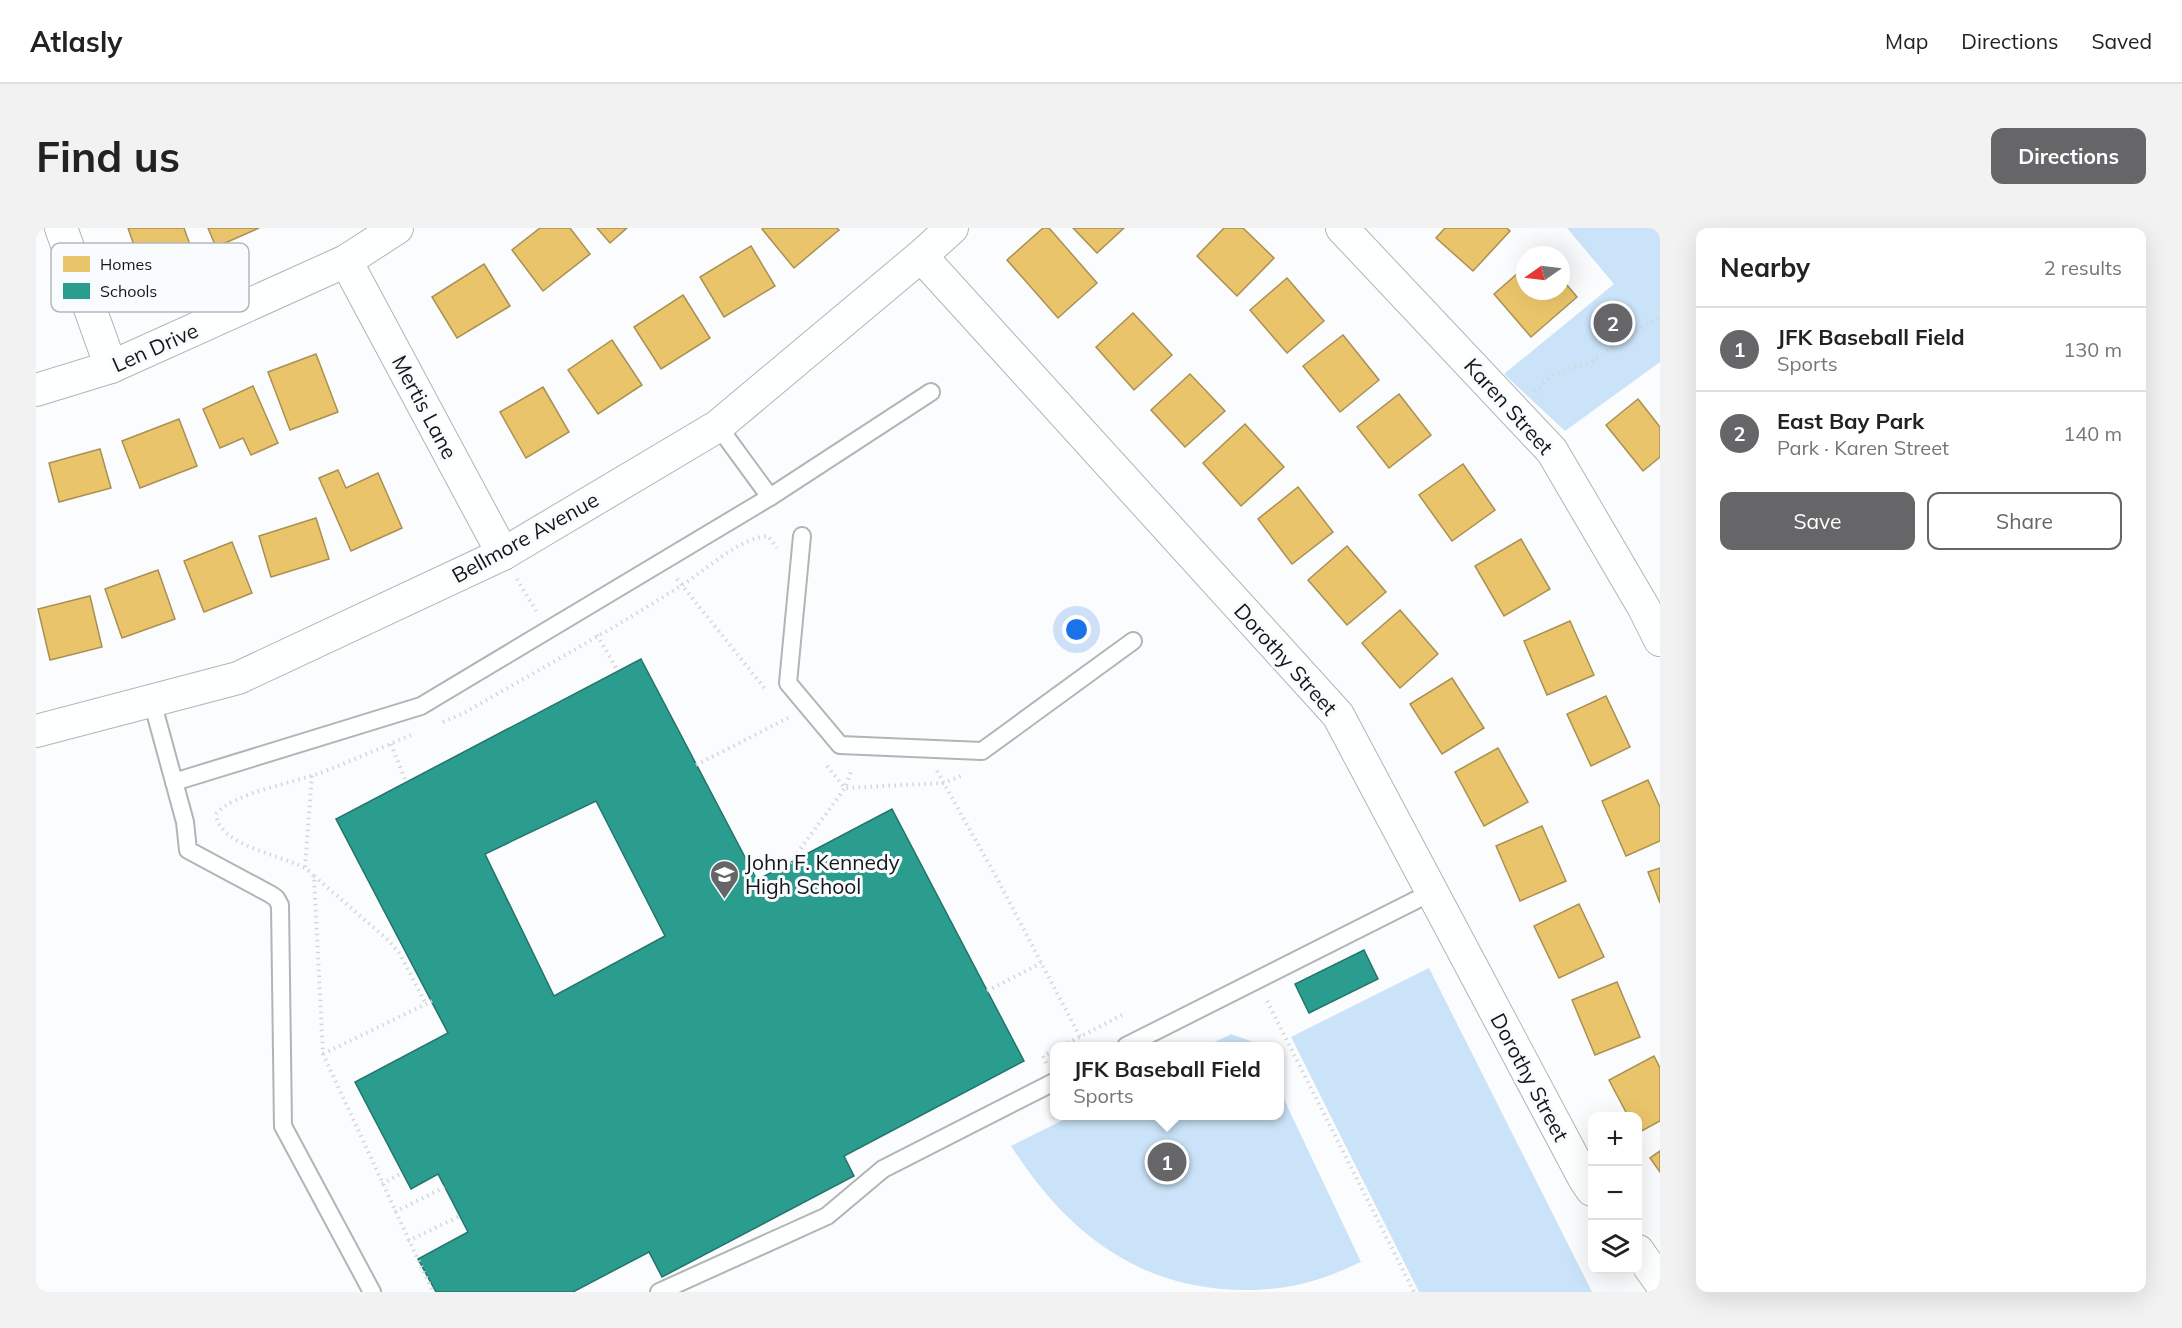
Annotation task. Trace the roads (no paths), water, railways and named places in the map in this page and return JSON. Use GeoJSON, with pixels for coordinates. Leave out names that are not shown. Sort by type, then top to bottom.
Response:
{"type":"FeatureCollection","features":[{"type":"Feature","properties":{"kind":"street"},"geometry":{"type":"LineString","coordinates":[[61,228],[66,243]]}},
{"type":"Feature","properties":{"kind":"street","name":"Len Drive"},"geometry":{"type":"LineString","coordinates":[[249,305],[346,261],[397,228]]}},
{"type":"Feature","properties":{"kind":"street","name":"Bellmore Avenue"},"geometry":{"type":"LineString","coordinates":[[36,731],[237,678],[509,565],[718,426],[952,228]]}},
{"type":"Feature","properties":{"kind":"street","name":"Karen Street"},"geometry":{"type":"LineString","coordinates":[[1342,228],[1552,451],[1644,608],[1660,640]]}},
{"type":"Feature","properties":{"kind":"street","name":"Dorothy Street"},"geometry":{"type":"LineString","coordinates":[[921,256],[1338,715],[1588,1184]]}},
{"type":"Feature","properties":{"kind":"street","name":"Mertis Lane"},"geometry":{"type":"LineString","coordinates":[[346,261],[509,565]]}},
{"type":"Feature","properties":{"kind":"street"},"geometry":{"type":"LineString","coordinates":[[91,312],[111,367]]}},
{"type":"Feature","properties":{"kind":"street","name":"Len Drive"},"geometry":{"type":"LineString","coordinates":[[36,390],[111,367],[233,312]]}},
{"type":"Feature","properties":{"kind":"street"},"geometry":{"type":"LineString","coordinates":[[1642,1257],[1660,1282]]}},
{"type":"Feature","properties":{"kind":"lane"},"geometry":{"type":"LineString","coordinates":[[174,782],[421,706],[770,497],[930,392]]}},
{"type":"Feature","properties":{"kind":"lane"},"geometry":{"type":"LineString","coordinates":[[718,426],[770,497]]}},
{"type":"Feature","properties":{"kind":"lane"},"geometry":{"type":"LineString","coordinates":[[802,536],[788,683],[840,745],[982,751],[1132,641]]}},
{"type":"Feature","properties":{"kind":"lane"},"geometry":{"type":"LineString","coordinates":[[152,701],[185,822],[188,850],[270,894],[280,905],[283,1126],[372,1292]]}},
{"type":"Feature","properties":{"kind":"lane"},"geometry":{"type":"LineString","coordinates":[[1136,1042],[1432,892]]}},
{"type":"Feature","properties":{"kind":"lane"},"geometry":{"type":"LineString","coordinates":[[658,1292],[827,1216],[883,1168],[1050,1084]]}},
{"type":"Feature","properties":{"kind":"place","name":"East Bay Park"},"geometry":{"type":"Point","coordinates":[1613,323]}},
{"type":"Feature","properties":{"kind":"place","name":"John F. Kennedy High School"},"geometry":{"type":"Point","coordinates":[724,900]}},
{"type":"Feature","properties":{"kind":"place","name":"JFK Baseball Field"},"geometry":{"type":"Point","coordinates":[1167,1162]}}]}
